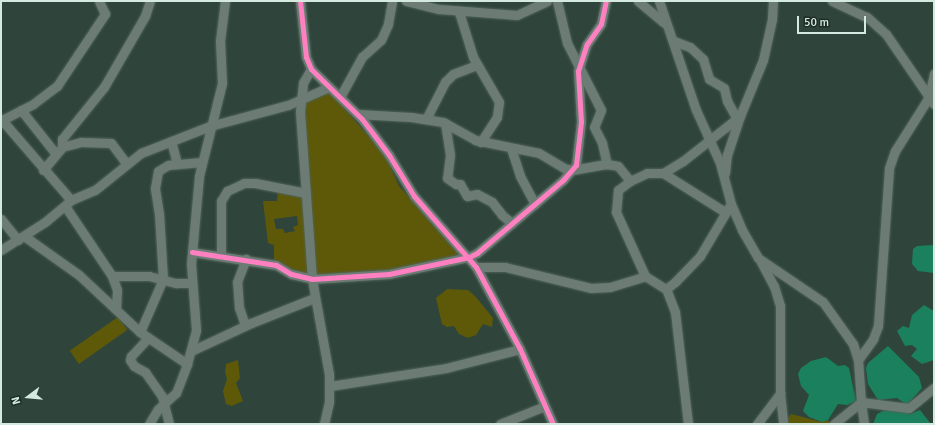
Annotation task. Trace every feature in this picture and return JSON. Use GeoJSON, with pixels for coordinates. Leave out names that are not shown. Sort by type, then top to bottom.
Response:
{"type":"FeatureCollection","features":[{"type":"Feature","properties":{"kind":"street"},"geometry":{"type":"LineString","coordinates":[[99,1],[106,14],[57,86],[21,110],[1,120],[43,170],[68,203],[112,276],[117,290],[116,309]]}},
{"type":"Feature","properties":{"kind":"street"},"geometry":{"type":"LineString","coordinates":[[62,147],[62,139],[104,87],[145,16],[150,1]]}},
{"type":"Feature","properties":{"kind":"street"},"geometry":{"type":"LineString","coordinates":[[150,424],[158,409],[176,393],[188,364],[196,330],[192,282],[192,252],[202,162],[222,83],[220,41],[225,1]]}},
{"type":"Feature","properties":{"kind":"street"},"geometry":{"type":"LineString","coordinates":[[300,1],[306,57],[311,69],[357,114],[379,141],[414,196],[469,257],[476,267],[520,349],[553,424]]}},
{"type":"Feature","properties":{"kind":"street"},"geometry":{"type":"LineString","coordinates":[[340,97],[362,57],[381,40],[388,24],[392,1]]}},
{"type":"Feature","properties":{"kind":"street"},"geometry":{"type":"LineString","coordinates":[[406,1],[430,4],[459,12],[517,16],[547,1]]}},
{"type":"Feature","properties":{"kind":"street"},"geometry":{"type":"LineString","coordinates":[[557,1],[567,43],[601,110],[594,127],[602,143],[607,164]]}},
{"type":"Feature","properties":{"kind":"street"},"geometry":{"type":"LineString","coordinates":[[192,252],[246,259],[276,265],[291,274],[312,279],[389,274],[469,257],[535,204],[576,165],[580,143],[579,64],[587,44],[601,24],[606,1]]}},
{"type":"Feature","properties":{"kind":"street"},"geometry":{"type":"LineString","coordinates":[[638,1],[655,13],[668,26]]}},
{"type":"Feature","properties":{"kind":"street"},"geometry":{"type":"LineString","coordinates":[[659,1],[674,41],[696,110],[710,140],[724,178],[731,204],[774,286],[780,306],[780,393],[783,424]]}},
{"type":"Feature","properties":{"kind":"street"},"geometry":{"type":"LineString","coordinates":[[724,178],[727,155],[738,117],[763,60],[772,19],[773,1]]}},
{"type":"Feature","properties":{"kind":"street"},"geometry":{"type":"LineString","coordinates":[[832,1],[867,17],[886,34],[932,101]]}},
{"type":"Feature","properties":{"kind":"street"},"geometry":{"type":"LineString","coordinates":[[459,12],[469,48],[476,65],[499,102],[497,117],[481,142]]}},
{"type":"Feature","properties":{"kind":"street"},"geometry":{"type":"LineString","coordinates":[[674,41],[690,46],[703,59],[709,79],[723,86],[738,117]]}},
{"type":"Feature","properties":{"kind":"street"},"geometry":{"type":"LineString","coordinates":[[426,119],[445,82],[453,74],[476,65]]}},
{"type":"Feature","properties":{"kind":"street"},"geometry":{"type":"LineString","coordinates":[[311,69],[303,83],[300,101],[312,279],[314,298],[328,360],[330,386],[329,402],[324,424]]}},
{"type":"Feature","properties":{"kind":"street"},"geometry":{"type":"LineString","coordinates":[[858,360],[873,339],[878,326],[889,168],[899,145],[932,101],[934,74]]}},
{"type":"Feature","properties":{"kind":"street"},"geometry":{"type":"LineString","coordinates":[[1,250],[21,238],[68,203],[95,190],[126,163],[141,153],[210,126],[300,101],[329,88]]}},
{"type":"Feature","properties":{"kind":"street"},"geometry":{"type":"LineString","coordinates":[[21,110],[56,154]]}},
{"type":"Feature","properties":{"kind":"street"},"geometry":{"type":"LineString","coordinates":[[357,114],[426,119],[446,123],[467,137],[481,142],[539,153],[572,170],[607,164],[622,169],[630,181]]}},
{"type":"Feature","properties":{"kind":"street"},"geometry":{"type":"LineString","coordinates":[[663,173],[710,140],[738,117]]}},
{"type":"Feature","properties":{"kind":"street"},"geometry":{"type":"LineString","coordinates":[[446,123],[450,143],[447,178],[456,184],[460,184],[467,196],[477,194],[492,202],[502,215],[512,223]]}},
{"type":"Feature","properties":{"kind":"street"},"geometry":{"type":"LineString","coordinates":[[43,170],[62,147],[81,142],[105,141],[111,143],[126,163]]}},
{"type":"Feature","properties":{"kind":"street"},"geometry":{"type":"LineString","coordinates":[[171,141],[177,164]]}},
{"type":"Feature","properties":{"kind":"street"},"geometry":{"type":"LineString","coordinates":[[511,148],[520,176],[535,204]]}},
{"type":"Feature","properties":{"kind":"street"},"geometry":{"type":"LineString","coordinates":[[140,332],[163,279],[156,177],[163,167],[202,162]]}},
{"type":"Feature","properties":{"kind":"street"},"geometry":{"type":"LineString","coordinates":[[688,424],[676,319],[666,289],[645,276],[616,212],[618,190],[630,181],[647,173],[663,173],[725,212]]}},
{"type":"Feature","properties":{"kind":"street"},"geometry":{"type":"LineString","coordinates":[[221,256],[221,201],[227,192],[250,182],[306,193]]}},
{"type":"Feature","properties":{"kind":"street"},"geometry":{"type":"LineString","coordinates":[[666,289],[676,282],[698,259],[731,204]]}},
{"type":"Feature","properties":{"kind":"street"},"geometry":{"type":"LineString","coordinates":[[1,219],[21,238],[79,275],[140,332],[188,364]]}},
{"type":"Feature","properties":{"kind":"street"},"geometry":{"type":"LineString","coordinates":[[758,258],[828,307],[848,334],[858,360],[864,424]]}},
{"type":"Feature","properties":{"kind":"street"},"geometry":{"type":"LineString","coordinates":[[245,325],[239,308],[237,282],[246,259]]}},
{"type":"Feature","properties":{"kind":"street"},"geometry":{"type":"LineString","coordinates":[[476,267],[504,267],[591,288],[610,287],[645,276]]}},
{"type":"Feature","properties":{"kind":"street"},"geometry":{"type":"LineString","coordinates":[[112,276],[149,276],[192,282]]}},
{"type":"Feature","properties":{"kind":"street"},"geometry":{"type":"LineString","coordinates":[[192,351],[245,325],[314,298]]}},
{"type":"Feature","properties":{"kind":"street"},"geometry":{"type":"LineString","coordinates":[[148,338],[131,356],[130,360],[145,372],[165,404],[168,424]]}},
{"type":"Feature","properties":{"kind":"street"},"geometry":{"type":"LineString","coordinates":[[330,386],[446,368],[520,349]]}},
{"type":"Feature","properties":{"kind":"street"},"geometry":{"type":"LineString","coordinates":[[834,424],[861,402],[909,408],[934,388]]}},
{"type":"Feature","properties":{"kind":"street"},"geometry":{"type":"LineString","coordinates":[[757,424],[780,393]]}},
{"type":"Feature","properties":{"kind":"street"},"geometry":{"type":"LineString","coordinates":[[500,424],[545,406]]}},
{"type":"Feature","properties":{"kind":"shaded area"},"geometry":{"type":"Polygon","coordinates":[[[328,90],[385,155],[399,186],[461,255],[390,270],[315,276],[304,104],[328,90]]]}},
{"type":"Feature","properties":{"kind":"shaded area"},"geometry":{"type":"Polygon","coordinates":[[[278,189],[305,194],[310,276],[292,273],[274,262],[274,245],[268,243],[263,201],[277,201],[278,189]],[[297,216],[274,219],[276,229],[283,229],[285,233],[295,231],[293,227],[298,225],[297,216]]]}},
{"type":"Feature","properties":{"kind":"shaded area"},"geometry":{"type":"Polygon","coordinates":[[[934,245],[934,273],[918,271],[912,264],[913,249],[917,246],[934,245]]]}},
{"type":"Feature","properties":{"kind":"shaded area"},"geometry":{"type":"Polygon","coordinates":[[[447,289],[468,290],[475,296],[493,318],[492,327],[483,324],[476,335],[468,338],[459,334],[454,326],[447,327],[442,324],[436,298],[447,289]]]}},
{"type":"Feature","properties":{"kind":"shaded area"},"geometry":{"type":"Polygon","coordinates":[[[924,305],[934,311],[934,360],[922,364],[911,356],[917,349],[912,345],[905,346],[897,331],[903,326],[909,328],[912,315],[924,305]]]}},
{"type":"Feature","properties":{"kind":"shaded area"},"geometry":{"type":"Polygon","coordinates":[[[118,317],[127,330],[79,364],[70,351],[118,317]]]}},
{"type":"Feature","properties":{"kind":"shaded area"},"geometry":{"type":"Polygon","coordinates":[[[888,346],[919,377],[922,388],[907,405],[897,398],[878,400],[868,384],[866,368],[868,363],[888,346]]]}},
{"type":"Feature","properties":{"kind":"shaded area"},"geometry":{"type":"Polygon","coordinates":[[[826,357],[838,366],[845,365],[849,368],[856,401],[847,405],[838,404],[828,420],[822,422],[809,417],[803,411],[809,395],[801,386],[798,374],[801,368],[811,361],[826,357]]]}},
{"type":"Feature","properties":{"kind":"shaded area"},"geometry":{"type":"Polygon","coordinates":[[[238,360],[240,378],[236,383],[243,401],[232,406],[226,404],[223,391],[227,379],[225,372],[226,364],[238,360]]]}},
{"type":"Feature","properties":{"kind":"shaded area"},"geometry":{"type":"Polygon","coordinates":[[[887,409],[909,411],[910,414],[920,410],[931,424],[873,424],[877,414],[887,409]]]}},
{"type":"Feature","properties":{"kind":"shaded area"},"geometry":{"type":"Polygon","coordinates":[[[791,414],[822,422],[828,420],[830,424],[784,424],[791,414]]]}},
{"type":"Feature","properties":{"kind":"cycle path"},"geometry":{"type":"LineString","coordinates":[[300,1],[306,57],[311,69],[362,119],[389,155],[414,196],[476,267],[520,349],[553,424]]}},
{"type":"Feature","properties":{"kind":"cycle path"},"geometry":{"type":"LineString","coordinates":[[192,252],[276,265],[291,274],[312,279],[389,274],[469,257],[477,253],[563,180],[576,165],[581,122],[578,71],[587,44],[601,24],[606,1]]}}]}
